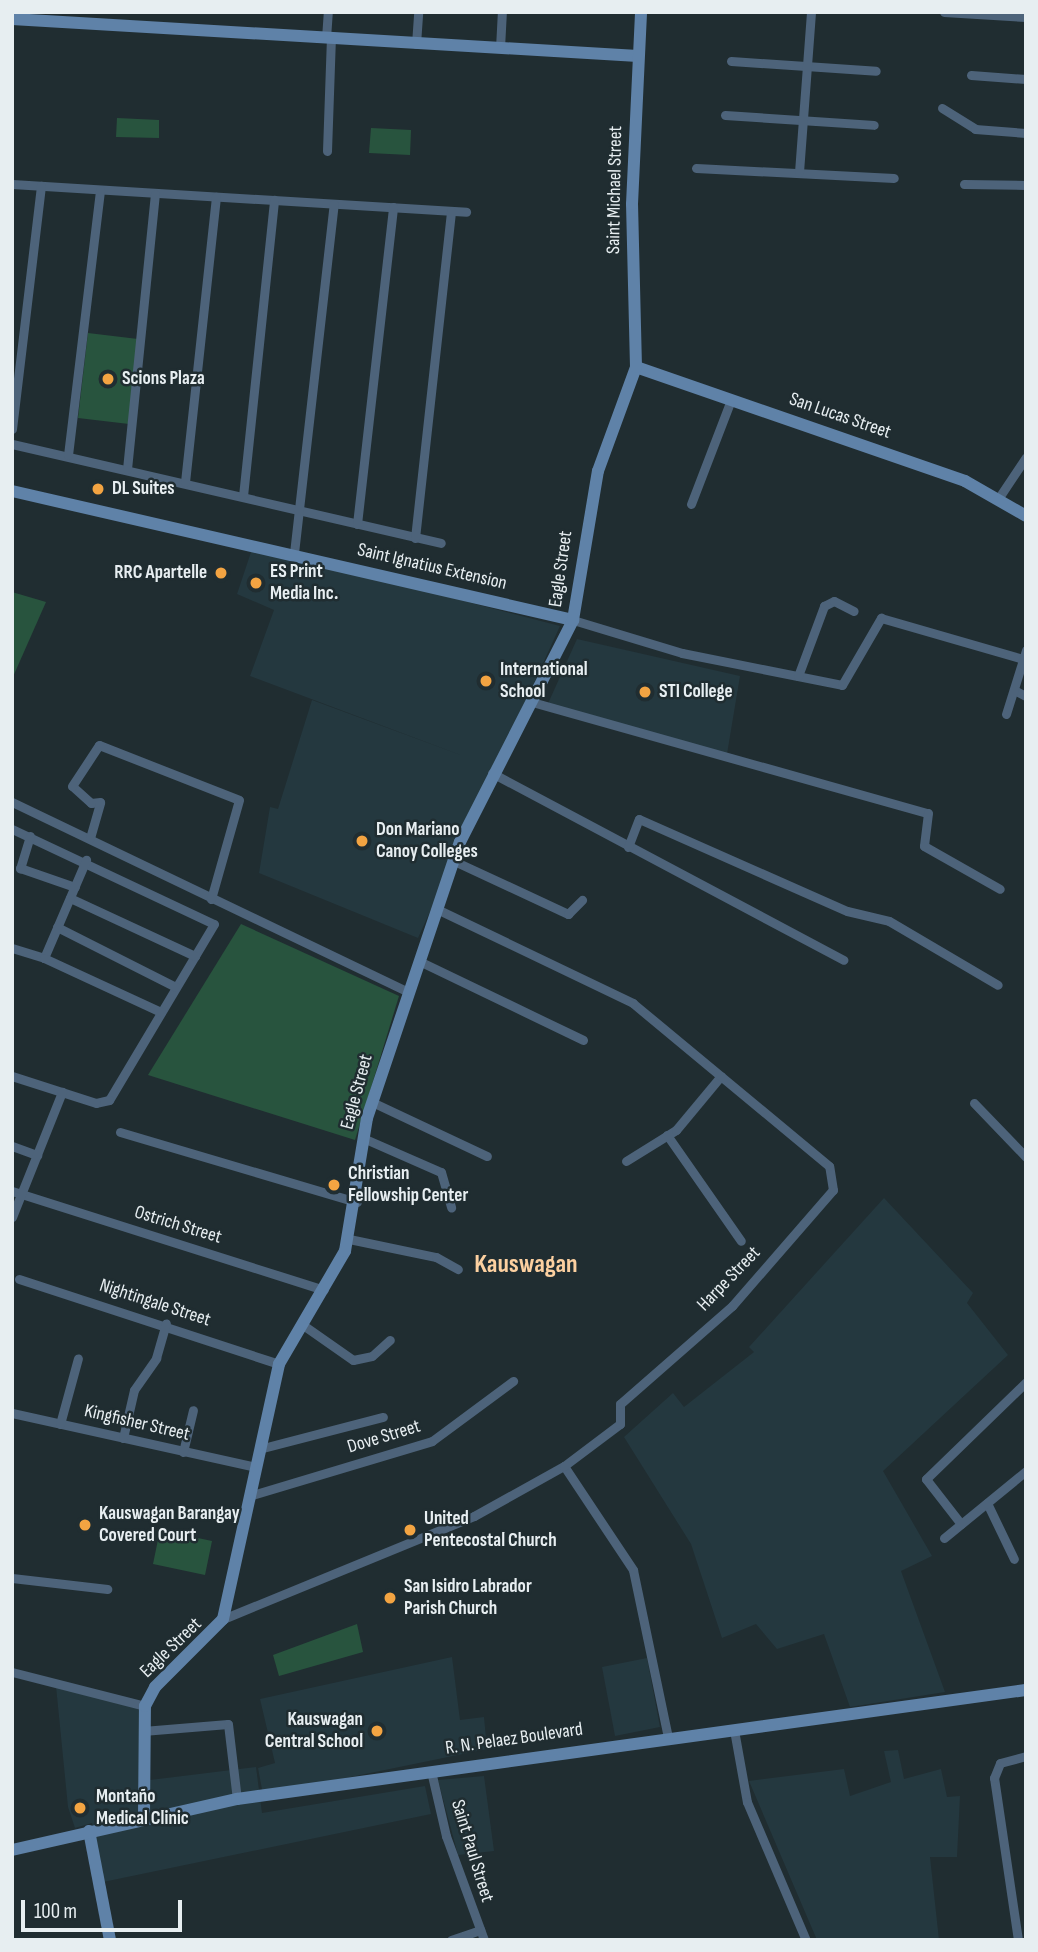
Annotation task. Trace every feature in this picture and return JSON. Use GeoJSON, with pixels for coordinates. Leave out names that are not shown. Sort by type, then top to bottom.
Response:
{"type":"FeatureCollection","features":[{"type":"Feature","properties":{"kind":"street"},"geometry":{"type":"LineString","coordinates":[[327,150],[328,12]]}},
{"type":"Feature","properties":{"kind":"street"},"geometry":{"type":"LineString","coordinates":[[416,44],[418,12]]}},
{"type":"Feature","properties":{"kind":"street"},"geometry":{"type":"LineString","coordinates":[[500,48],[502,12]]}},
{"type":"Feature","properties":{"kind":"street","name":"Saint Michael Street"},"geometry":{"type":"LineString","coordinates":[[636,368],[632,204],[641,12]]}},
{"type":"Feature","properties":{"kind":"street"},"geometry":{"type":"LineString","coordinates":[[799,172],[811,12]]}},
{"type":"Feature","properties":{"kind":"street"},"geometry":{"type":"LineString","coordinates":[[944,12],[1026,17]]}},
{"type":"Feature","properties":{"kind":"street"},"geometry":{"type":"LineString","coordinates":[[12,19],[638,56]]}},
{"type":"Feature","properties":{"kind":"street"},"geometry":{"type":"LineString","coordinates":[[731,61],[876,71]]}},
{"type":"Feature","properties":{"kind":"street"},"geometry":{"type":"LineString","coordinates":[[971,75],[1026,79]]}},
{"type":"Feature","properties":{"kind":"street"},"geometry":{"type":"LineString","coordinates":[[942,108],[975,129],[1026,133]]}},
{"type":"Feature","properties":{"kind":"street"},"geometry":{"type":"LineString","coordinates":[[724,115],[874,125]]}},
{"type":"Feature","properties":{"kind":"street"},"geometry":{"type":"LineString","coordinates":[[696,168],[894,178]]}},
{"type":"Feature","properties":{"kind":"street"},"geometry":{"type":"LineString","coordinates":[[12,184],[466,212]]}},
{"type":"Feature","properties":{"kind":"street"},"geometry":{"type":"LineString","coordinates":[[964,184],[1026,185]]}},
{"type":"Feature","properties":{"kind":"street"},"geometry":{"type":"LineString","coordinates":[[12,429],[41,186]]}},
{"type":"Feature","properties":{"kind":"street"},"geometry":{"type":"LineString","coordinates":[[68,455],[100,190]]}},
{"type":"Feature","properties":{"kind":"street"},"geometry":{"type":"LineString","coordinates":[[127,469],[155,194]]}},
{"type":"Feature","properties":{"kind":"street"},"geometry":{"type":"LineString","coordinates":[[185,482],[216,197]]}},
{"type":"Feature","properties":{"kind":"street"},"geometry":{"type":"LineString","coordinates":[[243,496],[274,200]]}},
{"type":"Feature","properties":{"kind":"street"},"geometry":{"type":"LineString","coordinates":[[294,553],[334,204]]}},
{"type":"Feature","properties":{"kind":"street"},"geometry":{"type":"LineString","coordinates":[[357,524],[393,207]]}},
{"type":"Feature","properties":{"kind":"street"},"geometry":{"type":"LineString","coordinates":[[415,538],[451,211]]}},
{"type":"Feature","properties":{"kind":"street","name":"San Lucas Street"},"geometry":{"type":"LineString","coordinates":[[636,368],[860,442],[998,499],[1026,516]]}},
{"type":"Feature","properties":{"kind":"street","name":"Eagle Street"},"geometry":{"type":"LineString","coordinates":[[144,1816],[145,1706],[155,1687],[223,1619],[279,1364],[324,1290],[349,1239],[357,1202],[363,1138],[372,1102],[454,861],[492,773],[532,702],[573,620],[598,471],[636,368]]}},
{"type":"Feature","properties":{"kind":"street"},"geometry":{"type":"LineString","coordinates":[[691,504],[731,400]]}},
{"type":"Feature","properties":{"kind":"street"},"geometry":{"type":"LineString","coordinates":[[12,443],[441,543]]}},
{"type":"Feature","properties":{"kind":"street"},"geometry":{"type":"LineString","coordinates":[[998,499],[1026,457]]}},
{"type":"Feature","properties":{"kind":"street","name":"Saint Ignatius Extension"},"geometry":{"type":"LineString","coordinates":[[12,491],[294,553],[573,620],[682,653],[842,685],[881,618],[1024,655]]}},
{"type":"Feature","properties":{"kind":"street"},"geometry":{"type":"LineString","coordinates":[[798,676],[824,606],[834,601],[854,611]]}},
{"type":"Feature","properties":{"kind":"street"},"geometry":{"type":"LineString","coordinates":[[1006,714],[1024,655]]}},
{"type":"Feature","properties":{"kind":"street"},"geometry":{"type":"LineString","coordinates":[[1014,690],[1026,696]]}},
{"type":"Feature","properties":{"kind":"street"},"geometry":{"type":"LineString","coordinates":[[532,702],[928,813],[924,846],[1000,889]]}},
{"type":"Feature","properties":{"kind":"street"},"geometry":{"type":"LineString","coordinates":[[90,838],[100,802],[91,803],[72,786],[99,745],[239,800],[211,899]]}},
{"type":"Feature","properties":{"kind":"street"},"geometry":{"type":"LineString","coordinates":[[492,773],[843,960]]}},
{"type":"Feature","properties":{"kind":"street"},"geometry":{"type":"LineString","coordinates":[[12,802],[408,992]]}},
{"type":"Feature","properties":{"kind":"street"},"geometry":{"type":"LineString","coordinates":[[628,847],[639,819],[847,911],[889,921],[998,985]]}},
{"type":"Feature","properties":{"kind":"street"},"geometry":{"type":"LineString","coordinates":[[12,829],[86,860],[211,920],[214,928],[109,1100],[96,1103],[12,1076]]}},
{"type":"Feature","properties":{"kind":"street"},"geometry":{"type":"LineString","coordinates":[[30,836],[16,866],[75,887]]}},
{"type":"Feature","properties":{"kind":"street"},"geometry":{"type":"LineString","coordinates":[[44,958],[86,860]]}},
{"type":"Feature","properties":{"kind":"street"},"geometry":{"type":"LineString","coordinates":[[454,861],[568,914],[582,900]]}},
{"type":"Feature","properties":{"kind":"street"},"geometry":{"type":"LineString","coordinates":[[70,898],[195,956]]}},
{"type":"Feature","properties":{"kind":"street","name":"Harpe Street"},"geometry":{"type":"LineString","coordinates":[[223,1619],[474,1516],[564,1465],[620,1424],[620,1404],[732,1306],[833,1190],[829,1166],[633,1003],[439,910]]}},
{"type":"Feature","properties":{"kind":"street"},"geometry":{"type":"LineString","coordinates":[[57,927],[176,987]]}},
{"type":"Feature","properties":{"kind":"street"},"geometry":{"type":"LineString","coordinates":[[12,948],[44,958],[161,1012]]}},
{"type":"Feature","properties":{"kind":"street"},"geometry":{"type":"LineString","coordinates":[[419,961],[583,1040]]}},
{"type":"Feature","properties":{"kind":"street"},"geometry":{"type":"LineString","coordinates":[[626,1161],[667,1135],[721,1076]]}},
{"type":"Feature","properties":{"kind":"street"},"geometry":{"type":"LineString","coordinates":[[12,1217],[17,1193],[37,1155],[62,1092]]}},
{"type":"Feature","properties":{"kind":"street"},"geometry":{"type":"LineString","coordinates":[[372,1102],[487,1156]]}},
{"type":"Feature","properties":{"kind":"street"},"geometry":{"type":"LineString","coordinates":[[974,1103],[1026,1157]]}},
{"type":"Feature","properties":{"kind":"street"},"geometry":{"type":"LineString","coordinates":[[120,1132],[357,1202]]}},
{"type":"Feature","properties":{"kind":"street"},"geometry":{"type":"LineString","coordinates":[[667,1135],[741,1241]]}},
{"type":"Feature","properties":{"kind":"street"},"geometry":{"type":"LineString","coordinates":[[363,1138],[441,1172],[451,1208]]}},
{"type":"Feature","properties":{"kind":"street"},"geometry":{"type":"LineString","coordinates":[[12,1146],[37,1155]]}},
{"type":"Feature","properties":{"kind":"street","name":"Ostrich Street"},"geometry":{"type":"LineString","coordinates":[[17,1193],[324,1290]]}},
{"type":"Feature","properties":{"kind":"street"},"geometry":{"type":"LineString","coordinates":[[349,1239],[436,1257],[458,1269]]}},
{"type":"Feature","properties":{"kind":"street","name":"Nightingale Street"},"geometry":{"type":"LineString","coordinates":[[19,1279],[166,1323],[279,1364]]}},
{"type":"Feature","properties":{"kind":"street"},"geometry":{"type":"LineString","coordinates":[[123,1438],[134,1390],[156,1358],[166,1323]]}},
{"type":"Feature","properties":{"kind":"street"},"geometry":{"type":"LineString","coordinates":[[303,1325],[353,1360],[372,1356],[390,1340]]}},
{"type":"Feature","properties":{"kind":"street"},"geometry":{"type":"LineString","coordinates":[[60,1424],[78,1359]]}},
{"type":"Feature","properties":{"kind":"street","name":"Dove Street"},"geometry":{"type":"LineString","coordinates":[[249,1496],[432,1441],[513,1381]]}},
{"type":"Feature","properties":{"kind":"street"},"geometry":{"type":"LineString","coordinates":[[961,1524],[926,1479],[1026,1382]]}},
{"type":"Feature","properties":{"kind":"street"},"geometry":{"type":"LineString","coordinates":[[183,1452],[193,1410]]}},
{"type":"Feature","properties":{"kind":"street","name":"Kingfisher Street"},"geometry":{"type":"LineString","coordinates":[[12,1413],[255,1468]]}},
{"type":"Feature","properties":{"kind":"street"},"geometry":{"type":"LineString","coordinates":[[259,1449],[383,1418]]}},
{"type":"Feature","properties":{"kind":"street"},"geometry":{"type":"LineString","coordinates":[[564,1465],[634,1570],[668,1737]]}},
{"type":"Feature","properties":{"kind":"street"},"geometry":{"type":"LineString","coordinates":[[944,1538],[1026,1471]]}},
{"type":"Feature","properties":{"kind":"street"},"geometry":{"type":"LineString","coordinates":[[987,1503],[1014,1559]]}},
{"type":"Feature","properties":{"kind":"street"},"geometry":{"type":"LineString","coordinates":[[12,1577],[107,1589]]}},
{"type":"Feature","properties":{"kind":"street"},"geometry":{"type":"LineString","coordinates":[[16,1673],[145,1706]]}},
{"type":"Feature","properties":{"kind":"street","name":"R. N. Pelaez Boulevard"},"geometry":{"type":"LineString","coordinates":[[12,1850],[144,1816],[237,1799],[668,1737],[1026,1690]]}},
{"type":"Feature","properties":{"kind":"street"},"geometry":{"type":"LineString","coordinates":[[144,1731],[228,1724],[237,1799]]}},
{"type":"Feature","properties":{"kind":"street"},"geometry":{"type":"LineString","coordinates":[[734,1730],[747,1802],[804,1939]]}},
{"type":"Feature","properties":{"kind":"street"},"geometry":{"type":"LineString","coordinates":[[1018,1940],[994,1778],[1000,1763],[1026,1756]]}},
{"type":"Feature","properties":{"kind":"street","name":"Saint Paul Street"},"geometry":{"type":"LineString","coordinates":[[431,1771],[482,1935]]}},
{"type":"Feature","properties":{"kind":"street"},"geometry":{"type":"LineString","coordinates":[[89,1830],[110,1940]]}},
{"type":"Feature","properties":{"kind":"street"},"geometry":{"type":"LineString","coordinates":[[451,1940],[482,1935]]}},
{"type":"Feature","properties":{"kind":"shaded area"},"geometry":{"type":"Polygon","coordinates":[[[253,546],[560,626],[418,938],[259,873],[270,807],[278,809],[312,700],[466,757],[250,676],[274,610],[237,594],[253,546]]]}},
{"type":"Feature","properties":{"kind":"shaded area","name":"STI College"},"geometry":{"type":"Polygon","coordinates":[[[577,639],[740,676],[726,760],[546,708],[577,639]]]}},
{"type":"Feature","properties":{"kind":"shaded area"},"geometry":{"type":"Polygon","coordinates":[[[884,1198],[973,1293],[967,1303],[1008,1355],[883,1471],[932,1556],[901,1571],[945,1692],[850,1707],[824,1634],[777,1649],[756,1624],[722,1638],[691,1544],[624,1437],[673,1393],[684,1407],[754,1352],[749,1347],[884,1198]]]}},
{"type":"Feature","properties":{"kind":"shaded area","name":"Kauswagan Central School"},"geometry":{"type":"Polygon","coordinates":[[[452,1657],[460,1720],[484,1717],[487,1749],[263,1795],[258,1768],[275,1763],[260,1699],[452,1657]]]}},
{"type":"Feature","properties":{"kind":"shaded area"},"geometry":{"type":"Polygon","coordinates":[[[647,1658],[660,1727],[615,1736],[602,1667],[647,1658]]]}},
{"type":"Feature","properties":{"kind":"shaded area"},"geometry":{"type":"Polygon","coordinates":[[[56,1686],[144,1707],[150,1780],[256,1767],[262,1813],[425,1786],[431,1814],[103,1882],[92,1823],[75,1828],[68,1807],[56,1686]]]}},
{"type":"Feature","properties":{"kind":"shaded area"},"geometry":{"type":"Polygon","coordinates":[[[898,1750],[904,1779],[941,1769],[947,1797],[960,1796],[957,1857],[930,1857],[939,1940],[817,1940],[749,1781],[844,1769],[850,1796],[891,1782],[884,1751],[898,1750]]]}},
{"type":"Feature","properties":{"kind":"shaded area"},"geometry":{"type":"Polygon","coordinates":[[[484,1776],[494,1851],[458,1855],[438,1780],[484,1776]]]}},
{"type":"Feature","properties":{"kind":"green space"},"geometry":{"type":"Polygon","coordinates":[[[117,118],[159,120],[159,138],[116,137],[117,118]]]}},
{"type":"Feature","properties":{"kind":"green space"},"geometry":{"type":"Polygon","coordinates":[[[371,128],[411,130],[410,155],[369,153],[371,128]]]}},
{"type":"Feature","properties":{"kind":"green space","name":"Scions Plaza"},"geometry":{"type":"Polygon","coordinates":[[[88,333],[138,339],[129,424],[78,418],[88,333]]]}},
{"type":"Feature","properties":{"kind":"green space"},"geometry":{"type":"Polygon","coordinates":[[[12,592],[46,602],[12,679],[12,592]]]}},
{"type":"Feature","properties":{"kind":"green space"},"geometry":{"type":"Polygon","coordinates":[[[241,924],[399,996],[355,1140],[148,1075],[241,924]]]}},
{"type":"Feature","properties":{"kind":"green space"},"geometry":{"type":"Polygon","coordinates":[[[160,1530],[212,1541],[205,1575],[153,1564],[160,1530]]]}},
{"type":"Feature","properties":{"kind":"green space"},"geometry":{"type":"Polygon","coordinates":[[[357,1624],[363,1652],[279,1676],[273,1655],[357,1624]]]}},
{"type":"Feature","properties":{"kind":"place","name":"Scions Plaza"},"geometry":{"type":"Point","coordinates":[108,379]}},
{"type":"Feature","properties":{"kind":"place","name":"DL Suites"},"geometry":{"type":"Point","coordinates":[98,489]}},
{"type":"Feature","properties":{"kind":"place","name":"RRC Apartelle"},"geometry":{"type":"Point","coordinates":[221,573]}},
{"type":"Feature","properties":{"kind":"place","name":"ES Print Media Inc."},"geometry":{"type":"Point","coordinates":[256,583]}},
{"type":"Feature","properties":{"kind":"place","name":"International School"},"geometry":{"type":"Point","coordinates":[486,681]}},
{"type":"Feature","properties":{"kind":"place","name":"STI College"},"geometry":{"type":"Point","coordinates":[645,692]}},
{"type":"Feature","properties":{"kind":"place","name":"Don Mariano Canoy Colleges"},"geometry":{"type":"Point","coordinates":[362,841]}},
{"type":"Feature","properties":{"kind":"place","name":"Christian Fellowship Center"},"geometry":{"type":"Point","coordinates":[334,1185]}},
{"type":"Feature","properties":{"kind":"place","name":"Kauswagan Barangay Covered Court"},"geometry":{"type":"Point","coordinates":[85,1525]}},
{"type":"Feature","properties":{"kind":"place","name":"United Pentecostal Church"},"geometry":{"type":"Point","coordinates":[410,1530]}},
{"type":"Feature","properties":{"kind":"place","name":"San Isidro Labrador Parish Church"},"geometry":{"type":"Point","coordinates":[390,1598]}},
{"type":"Feature","properties":{"kind":"place","name":"Kauswagan Central School"},"geometry":{"type":"Point","coordinates":[377,1731]}},
{"type":"Feature","properties":{"kind":"place","name":"Montaño Medical Clinic"},"geometry":{"type":"Point","coordinates":[80,1808]}},
{"type":"Feature","properties":{"kind":"district","name":"Kauswagan"},"geometry":{"type":"Point","coordinates":[526,1265]}}]}
